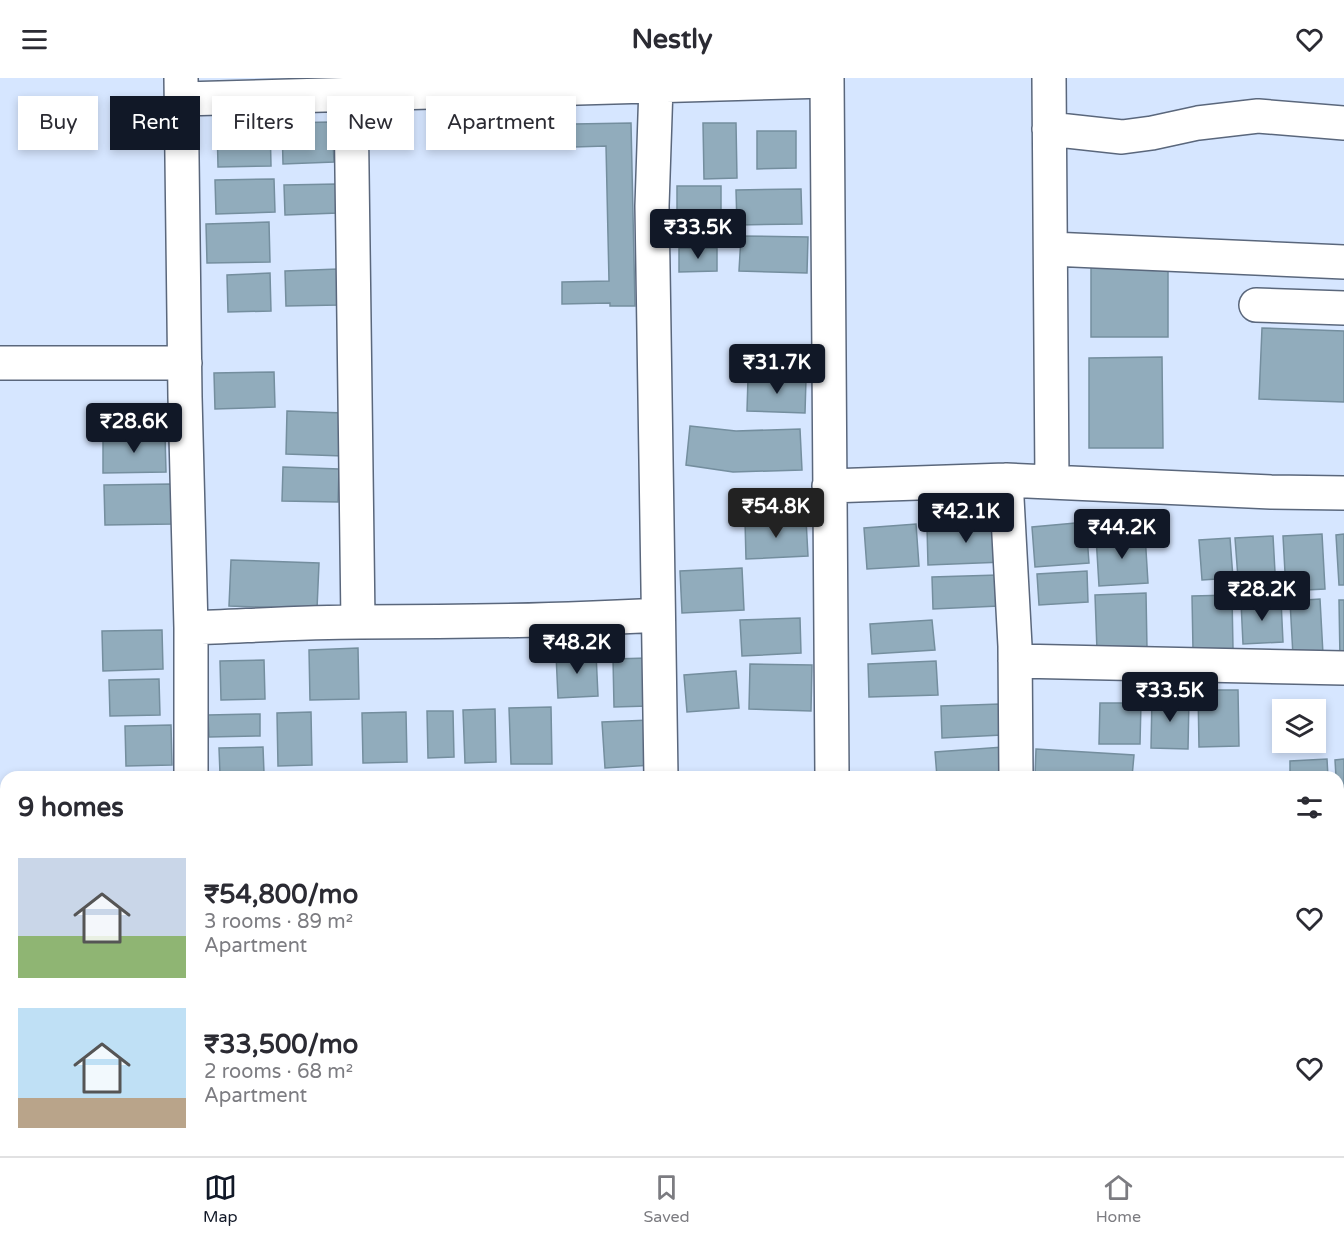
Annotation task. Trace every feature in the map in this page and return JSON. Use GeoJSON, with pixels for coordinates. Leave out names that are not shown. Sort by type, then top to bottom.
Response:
{"type":"FeatureCollection","features":[{"type":"Feature","properties":{"kind":"street"},"geometry":{"type":"LineString","coordinates":[[1049,78],[1052,482]]}},
{"type":"Feature","properties":{"kind":"street"},"geometry":{"type":"LineString","coordinates":[[191,771],[191,628],[182,89],[351,96],[827,79],[832,771]]}},
{"type":"Feature","properties":{"kind":"street"},"geometry":{"type":"LineString","coordinates":[[656,86],[652,206],[661,771]]}},
{"type":"Feature","properties":{"kind":"street"},"geometry":{"type":"LineString","coordinates":[[1050,129],[1122,137],[1198,123],[1258,116],[1344,123]]}},
{"type":"Feature","properties":{"kind":"street"},"geometry":{"type":"LineString","coordinates":[[352,150],[358,622]]}},
{"type":"Feature","properties":{"kind":"street"},"geometry":{"type":"LineString","coordinates":[[1051,249],[1344,262]]}},
{"type":"Feature","properties":{"kind":"street"},"geometry":{"type":"LineString","coordinates":[[1256,305],[1344,308]]}},
{"type":"Feature","properties":{"kind":"street"},"geometry":{"type":"LineString","coordinates":[[0,363],[185,363]]}},
{"type":"Feature","properties":{"kind":"street"},"geometry":{"type":"LineString","coordinates":[[829,486],[1006,480],[1270,492],[1344,493]]}},
{"type":"Feature","properties":{"kind":"street"},"geometry":{"type":"LineString","coordinates":[[1006,480],[1015,661],[1016,771]]}},
{"type":"Feature","properties":{"kind":"street"},"geometry":{"type":"LineString","coordinates":[[191,628],[358,622],[576,620],[657,615]]}},
{"type":"Feature","properties":{"kind":"street"},"geometry":{"type":"LineString","coordinates":[[1015,661],[1344,668]]}},
{"type":"Feature","properties":{"kind":"building"},"geometry":{"type":"Polygon","coordinates":[[[315,122],[327,122],[327,150],[333,150],[334,162],[283,164],[283,150],[315,150],[315,122]]]}},
{"type":"Feature","properties":{"kind":"building"},"geometry":{"type":"Polygon","coordinates":[[[631,123],[635,306],[610,306],[610,303],[562,304],[562,282],[609,281],[606,146],[576,147],[576,124],[631,123]]]}},
{"type":"Feature","properties":{"kind":"building"},"geometry":{"type":"Polygon","coordinates":[[[703,123],[736,123],[737,178],[704,179],[703,123]]]}},
{"type":"Feature","properties":{"kind":"building"},"geometry":{"type":"Polygon","coordinates":[[[757,131],[796,131],[796,168],[757,169],[757,131]]]}},
{"type":"Feature","properties":{"kind":"building"},"geometry":{"type":"Polygon","coordinates":[[[218,150],[271,150],[271,166],[218,167],[218,150]]]}},
{"type":"Feature","properties":{"kind":"building"},"geometry":{"type":"Polygon","coordinates":[[[274,179],[275,212],[216,214],[215,180],[274,179]]]}},
{"type":"Feature","properties":{"kind":"building"},"geometry":{"type":"Polygon","coordinates":[[[337,184],[338,213],[285,215],[284,185],[337,184]]]}},
{"type":"Feature","properties":{"kind":"building"},"geometry":{"type":"Polygon","coordinates":[[[677,186],[721,186],[721,236],[677,236],[677,186]]]}},
{"type":"Feature","properties":{"kind":"building"},"geometry":{"type":"Polygon","coordinates":[[[801,189],[802,224],[737,225],[736,190],[801,189]]]}},
{"type":"Feature","properties":{"kind":"building"},"geometry":{"type":"Polygon","coordinates":[[[269,222],[270,262],[207,263],[206,224],[269,222]]]}},
{"type":"Feature","properties":{"kind":"building"},"geometry":{"type":"Polygon","coordinates":[[[741,236],[808,237],[807,273],[739,271],[741,236]]]}},
{"type":"Feature","properties":{"kind":"building"},"geometry":{"type":"Polygon","coordinates":[[[679,248],[717,248],[717,271],[679,272],[679,248]]]}},
{"type":"Feature","properties":{"kind":"building"},"geometry":{"type":"Polygon","coordinates":[[[1168,262],[1168,337],[1091,337],[1091,263],[1168,262]]]}},
{"type":"Feature","properties":{"kind":"building"},"geometry":{"type":"Polygon","coordinates":[[[338,269],[339,305],[286,306],[285,271],[338,269]]]}},
{"type":"Feature","properties":{"kind":"building"},"geometry":{"type":"Polygon","coordinates":[[[270,273],[271,311],[228,312],[227,275],[270,273]]]}},
{"type":"Feature","properties":{"kind":"building"},"geometry":{"type":"Polygon","coordinates":[[[1262,328],[1344,331],[1344,402],[1259,399],[1262,328]]]}},
{"type":"Feature","properties":{"kind":"building"},"geometry":{"type":"Polygon","coordinates":[[[1162,357],[1163,448],[1089,448],[1089,358],[1162,357]]]}},
{"type":"Feature","properties":{"kind":"building"},"geometry":{"type":"Polygon","coordinates":[[[274,372],[275,407],[215,409],[214,373],[274,372]]]}},
{"type":"Feature","properties":{"kind":"building"},"geometry":{"type":"Polygon","coordinates":[[[748,378],[806,379],[805,413],[747,411],[748,378]]]}},
{"type":"Feature","properties":{"kind":"building"},"geometry":{"type":"Polygon","coordinates":[[[287,411],[344,413],[343,456],[286,454],[287,411]]]}},
{"type":"Feature","properties":{"kind":"building"},"geometry":{"type":"Polygon","coordinates":[[[690,426],[736,431],[800,429],[802,470],[733,472],[686,465],[690,426]]]}},
{"type":"Feature","properties":{"kind":"building"},"geometry":{"type":"Polygon","coordinates":[[[165,434],[166,472],[103,473],[103,436],[165,434]]]}},
{"type":"Feature","properties":{"kind":"building"},"geometry":{"type":"Polygon","coordinates":[[[283,467],[339,469],[338,502],[282,501],[283,467]]]}},
{"type":"Feature","properties":{"kind":"building"},"geometry":{"type":"Polygon","coordinates":[[[171,484],[172,524],[105,525],[104,485],[171,484]]]}},
{"type":"Feature","properties":{"kind":"building"},"geometry":{"type":"Polygon","coordinates":[[[806,519],[808,556],[746,559],[745,521],[806,519]]]}},
{"type":"Feature","properties":{"kind":"building"},"geometry":{"type":"Polygon","coordinates":[[[1086,522],[1089,563],[1035,567],[1032,527],[1086,522]]]}},
{"type":"Feature","properties":{"kind":"building"},"geometry":{"type":"Polygon","coordinates":[[[916,524],[919,566],[867,569],[864,528],[916,524]]]}},
{"type":"Feature","properties":{"kind":"building"},"geometry":{"type":"Polygon","coordinates":[[[1003,524],[1004,562],[928,565],[927,527],[1003,524]]]}},
{"type":"Feature","properties":{"kind":"building"},"geometry":{"type":"Polygon","coordinates":[[[1145,534],[1148,583],[1099,586],[1096,536],[1145,534]]]}},
{"type":"Feature","properties":{"kind":"building"},"geometry":{"type":"Polygon","coordinates":[[[1322,534],[1325,589],[1286,591],[1283,536],[1322,534]]]}},
{"type":"Feature","properties":{"kind":"building"},"geometry":{"type":"Polygon","coordinates":[[[1344,534],[1344,585],[1339,585],[1336,535],[1344,534]]]}},
{"type":"Feature","properties":{"kind":"building"},"geometry":{"type":"Polygon","coordinates":[[[1273,536],[1276,590],[1239,592],[1235,538],[1273,536]]]}},
{"type":"Feature","properties":{"kind":"building"},"geometry":{"type":"Polygon","coordinates":[[[1230,538],[1233,578],[1202,580],[1199,540],[1230,538]]]}},
{"type":"Feature","properties":{"kind":"building"},"geometry":{"type":"Polygon","coordinates":[[[231,560],[319,563],[317,609],[229,606],[231,560]]]}},
{"type":"Feature","properties":{"kind":"building"},"geometry":{"type":"Polygon","coordinates":[[[742,568],[744,610],[682,613],[680,571],[742,568]]]}},
{"type":"Feature","properties":{"kind":"building"},"geometry":{"type":"Polygon","coordinates":[[[1087,571],[1088,602],[1039,605],[1037,574],[1087,571]]]}},
{"type":"Feature","properties":{"kind":"building"},"geometry":{"type":"Polygon","coordinates":[[[998,575],[999,606],[933,609],[932,577],[998,575]]]}},
{"type":"Feature","properties":{"kind":"building"},"geometry":{"type":"Polygon","coordinates":[[[1146,593],[1147,649],[1097,651],[1095,595],[1146,593]]]}},
{"type":"Feature","properties":{"kind":"building"},"geometry":{"type":"Polygon","coordinates":[[[1232,595],[1233,649],[1193,650],[1192,596],[1232,595]]]}},
{"type":"Feature","properties":{"kind":"building"},"geometry":{"type":"Polygon","coordinates":[[[1320,599],[1323,654],[1293,656],[1290,601],[1320,599]]]}},
{"type":"Feature","properties":{"kind":"building"},"geometry":{"type":"Polygon","coordinates":[[[1281,600],[1283,642],[1243,644],[1241,602],[1281,600]]]}},
{"type":"Feature","properties":{"kind":"building"},"geometry":{"type":"Polygon","coordinates":[[[1339,600],[1344,600],[1344,659],[1340,659],[1339,600]]]}},
{"type":"Feature","properties":{"kind":"building"},"geometry":{"type":"Polygon","coordinates":[[[800,618],[801,653],[742,656],[740,620],[800,618]]]}},
{"type":"Feature","properties":{"kind":"building"},"geometry":{"type":"Polygon","coordinates":[[[932,620],[935,650],[872,654],[870,624],[932,620]]]}},
{"type":"Feature","properties":{"kind":"building"},"geometry":{"type":"Polygon","coordinates":[[[162,630],[163,669],[103,671],[102,631],[162,630]]]}},
{"type":"Feature","properties":{"kind":"building"},"geometry":{"type":"Polygon","coordinates":[[[358,648],[359,699],[310,700],[309,650],[358,648]]]}},
{"type":"Feature","properties":{"kind":"building"},"geometry":{"type":"Polygon","coordinates":[[[596,653],[598,696],[558,698],[556,654],[596,653]]]}},
{"type":"Feature","properties":{"kind":"building"},"geometry":{"type":"Polygon","coordinates":[[[647,658],[648,706],[614,707],[613,659],[647,658]]]}},
{"type":"Feature","properties":{"kind":"building"},"geometry":{"type":"Polygon","coordinates":[[[264,660],[265,699],[221,700],[220,661],[264,660]]]}},
{"type":"Feature","properties":{"kind":"building"},"geometry":{"type":"Polygon","coordinates":[[[936,661],[938,695],[869,697],[868,664],[936,661]]]}},
{"type":"Feature","properties":{"kind":"building"},"geometry":{"type":"Polygon","coordinates":[[[750,664],[812,665],[811,711],[749,709],[750,664]]]}},
{"type":"Feature","properties":{"kind":"building"},"geometry":{"type":"Polygon","coordinates":[[[736,671],[739,708],[687,712],[684,675],[736,671]]]}},
{"type":"Feature","properties":{"kind":"building"},"geometry":{"type":"Polygon","coordinates":[[[159,679],[160,715],[110,716],[109,680],[159,679]]]}},
{"type":"Feature","properties":{"kind":"building"},"geometry":{"type":"Polygon","coordinates":[[[1198,690],[1238,690],[1239,746],[1199,747],[1198,690]]]}},
{"type":"Feature","properties":{"kind":"building"},"geometry":{"type":"Polygon","coordinates":[[[1152,697],[1189,698],[1188,749],[1151,748],[1152,697]]]}},
{"type":"Feature","properties":{"kind":"building"},"geometry":{"type":"Polygon","coordinates":[[[1100,703],[1141,703],[1140,744],[1099,744],[1100,703]]]}},
{"type":"Feature","properties":{"kind":"building"},"geometry":{"type":"Polygon","coordinates":[[[1000,704],[1002,735],[942,738],[941,706],[1000,704]]]}},
{"type":"Feature","properties":{"kind":"building"},"geometry":{"type":"Polygon","coordinates":[[[551,707],[552,764],[511,764],[509,708],[551,707]]]}},
{"type":"Feature","properties":{"kind":"building"},"geometry":{"type":"Polygon","coordinates":[[[495,709],[496,762],[465,763],[463,710],[495,709]]]}},
{"type":"Feature","properties":{"kind":"building"},"geometry":{"type":"Polygon","coordinates":[[[427,711],[453,711],[454,757],[428,758],[427,711]]]}},
{"type":"Feature","properties":{"kind":"building"},"geometry":{"type":"Polygon","coordinates":[[[311,712],[312,765],[278,766],[277,713],[311,712]]]}},
{"type":"Feature","properties":{"kind":"building"},"geometry":{"type":"Polygon","coordinates":[[[406,712],[407,762],[363,763],[362,713],[406,712]]]}},
{"type":"Feature","properties":{"kind":"building"},"geometry":{"type":"Polygon","coordinates":[[[260,714],[260,736],[209,737],[208,715],[260,714]]]}},
{"type":"Feature","properties":{"kind":"building"},"geometry":{"type":"Polygon","coordinates":[[[650,720],[652,765],[605,768],[602,722],[650,720]]]}},
{"type":"Feature","properties":{"kind":"building"},"geometry":{"type":"Polygon","coordinates":[[[171,725],[172,765],[126,766],[125,726],[171,725]]]}},
{"type":"Feature","properties":{"kind":"building"},"geometry":{"type":"Polygon","coordinates":[[[263,747],[264,771],[220,771],[219,748],[263,747]]]}},
{"type":"Feature","properties":{"kind":"building"},"geometry":{"type":"Polygon","coordinates":[[[1003,747],[1005,771],[937,771],[935,752],[1003,747]]]}},
{"type":"Feature","properties":{"kind":"building"},"geometry":{"type":"Polygon","coordinates":[[[1036,749],[1134,755],[1133,771],[1035,771],[1036,749]]]}},
{"type":"Feature","properties":{"kind":"building"},"geometry":{"type":"Polygon","coordinates":[[[1327,759],[1328,771],[1290,771],[1290,761],[1327,759]]]}},
{"type":"Feature","properties":{"kind":"building"},"geometry":{"type":"Polygon","coordinates":[[[1344,759],[1344,771],[1336,771],[1335,760],[1344,759]]]}}]}
